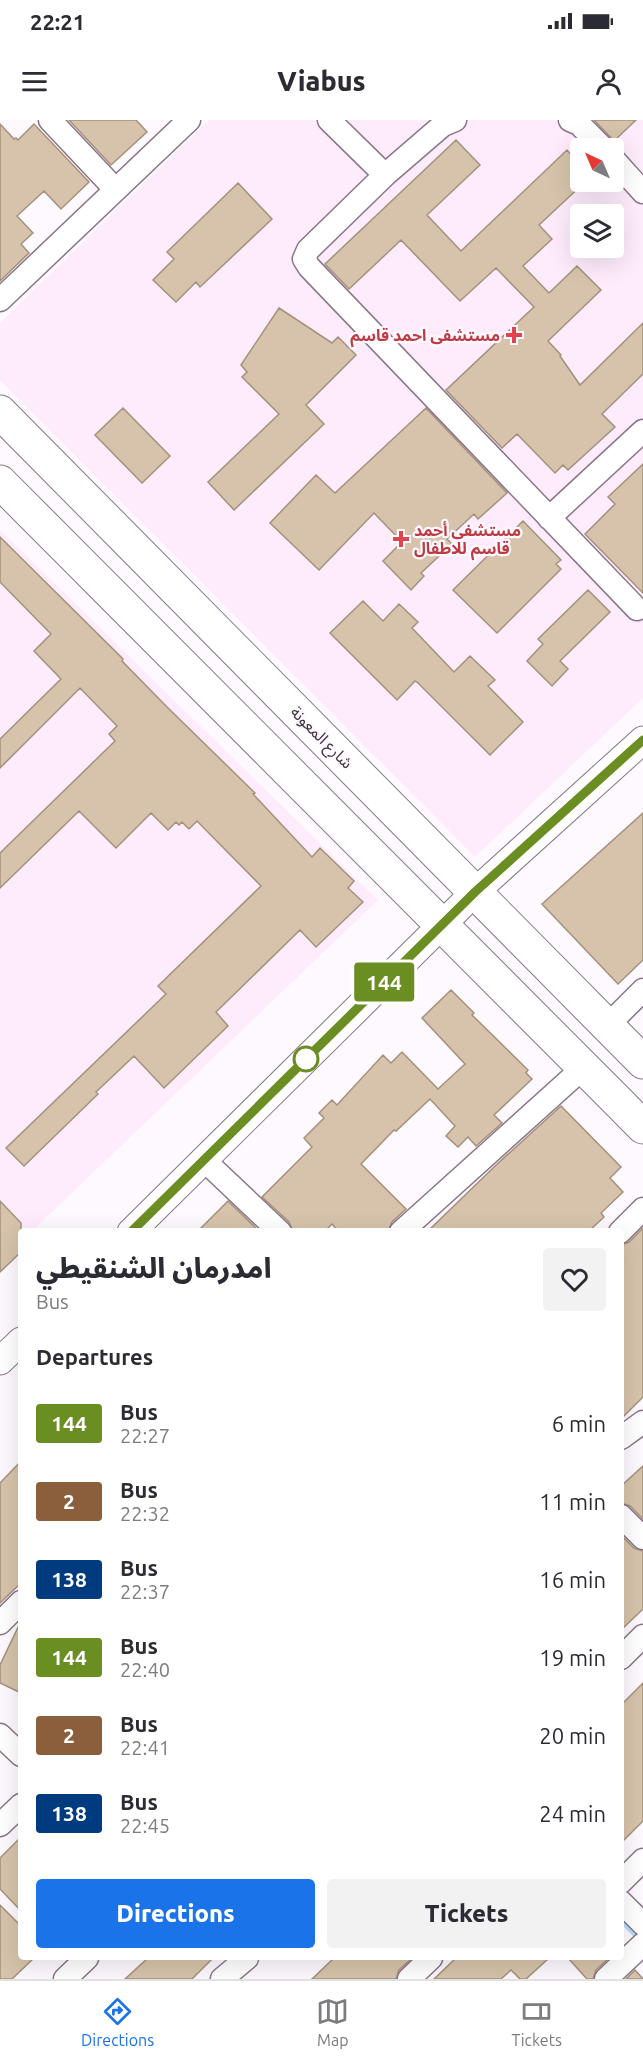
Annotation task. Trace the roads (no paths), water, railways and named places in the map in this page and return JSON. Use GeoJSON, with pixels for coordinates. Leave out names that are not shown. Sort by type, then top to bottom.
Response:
{"type":"FeatureCollection","features":[{"type":"Feature","properties":{"kind":"highway","name":"شارع المعونة"},"geometry":{"type":"LineString","coordinates":[[0,412],[643,1062]]}},
{"type":"Feature","properties":{"kind":"highway"},"geometry":{"type":"LineString","coordinates":[[0,482],[643,1126]]}},
{"type":"Feature","properties":{"kind":"street"},"geometry":{"type":"LineString","coordinates":[[50,120],[115,189]]}},
{"type":"Feature","properties":{"kind":"street"},"geometry":{"type":"LineString","coordinates":[[0,300],[189,120]]}},
{"type":"Feature","properties":{"kind":"street"},"geometry":{"type":"LineString","coordinates":[[329,120],[386,175]]}},
{"type":"Feature","properties":{"kind":"street"},"geometry":{"type":"LineString","coordinates":[[455,120],[443,125],[386,175],[308,250],[304,259],[309,267],[638,609]]}},
{"type":"Feature","properties":{"kind":"street"},"geometry":{"type":"LineString","coordinates":[[570,120],[579,124],[593,138]]}},
{"type":"Feature","properties":{"kind":"street"},"geometry":{"type":"LineString","coordinates":[[624,171],[643,192]]}},
{"type":"Feature","properties":{"kind":"street"},"geometry":{"type":"LineString","coordinates":[[549,518],[643,431]]}},
{"type":"Feature","properties":{"kind":"street"},"geometry":{"type":"LineString","coordinates":[[135,1228],[475,892],[643,740]]}},
{"type":"Feature","properties":{"kind":"street"},"geometry":{"type":"LineString","coordinates":[[607,1026],[643,990]]}},
{"type":"Feature","properties":{"kind":"street"},"geometry":{"type":"LineString","coordinates":[[410,1228],[584,1067]]}},
{"type":"Feature","properties":{"kind":"street"},"geometry":{"type":"LineString","coordinates":[[204,1160],[276,1228]]}},
{"type":"Feature","properties":{"kind":"street"},"geometry":{"type":"LineString","coordinates":[[624,1228],[643,1209]]}},
{"type":"Feature","properties":{"kind":"street"},"geometry":{"type":"LineString","coordinates":[[0,1361],[18,1344]]}},
{"type":"Feature","properties":{"kind":"street"},"geometry":{"type":"LineString","coordinates":[[624,1436],[643,1422]]}},
{"type":"Feature","properties":{"kind":"street"},"geometry":{"type":"LineString","coordinates":[[624,1519],[643,1538]]}},
{"type":"Feature","properties":{"kind":"street"},"geometry":{"type":"LineString","coordinates":[[0,1623],[18,1605]]}},
{"type":"Feature","properties":{"kind":"street"},"geometry":{"type":"LineString","coordinates":[[624,1655],[643,1636]]}},
{"type":"Feature","properties":{"kind":"street"},"geometry":{"type":"LineString","coordinates":[[0,1735],[18,1752]]}},
{"type":"Feature","properties":{"kind":"street"},"geometry":{"type":"LineString","coordinates":[[0,1825],[18,1808]]}},
{"type":"Feature","properties":{"kind":"street"},"geometry":{"type":"LineString","coordinates":[[624,1879],[643,1860]]}},
{"type":"Feature","properties":{"kind":"street"},"geometry":{"type":"LineString","coordinates":[[624,1905],[643,1924]]}},
{"type":"Feature","properties":{"kind":"street"},"geometry":{"type":"LineString","coordinates":[[606,1979],[643,1944]]}},
{"type":"Feature","properties":{"kind":"street"},"geometry":{"type":"LineString","coordinates":[[65,1979],[85,1960]]}},
{"type":"Feature","properties":{"kind":"street"},"geometry":{"type":"LineString","coordinates":[[222,1979],[245,1960]]}},
{"type":"Feature","properties":{"kind":"street"},"geometry":{"type":"LineString","coordinates":[[409,1979],[429,1960]]}},
{"type":"Feature","properties":{"kind":"waterway"},"geometry":{"type":"LineString","coordinates":[[624,1922],[643,1941]]}},
{"type":"Feature","properties":{"kind":"place","name":"مستشفى احمد قاسم"},"geometry":{"type":"Point","coordinates":[514,335]}},
{"type":"Feature","properties":{"kind":"place","name":"مستشفى أحمد قاسم للاطفال"},"geometry":{"type":"Point","coordinates":[401,539]}}]}
